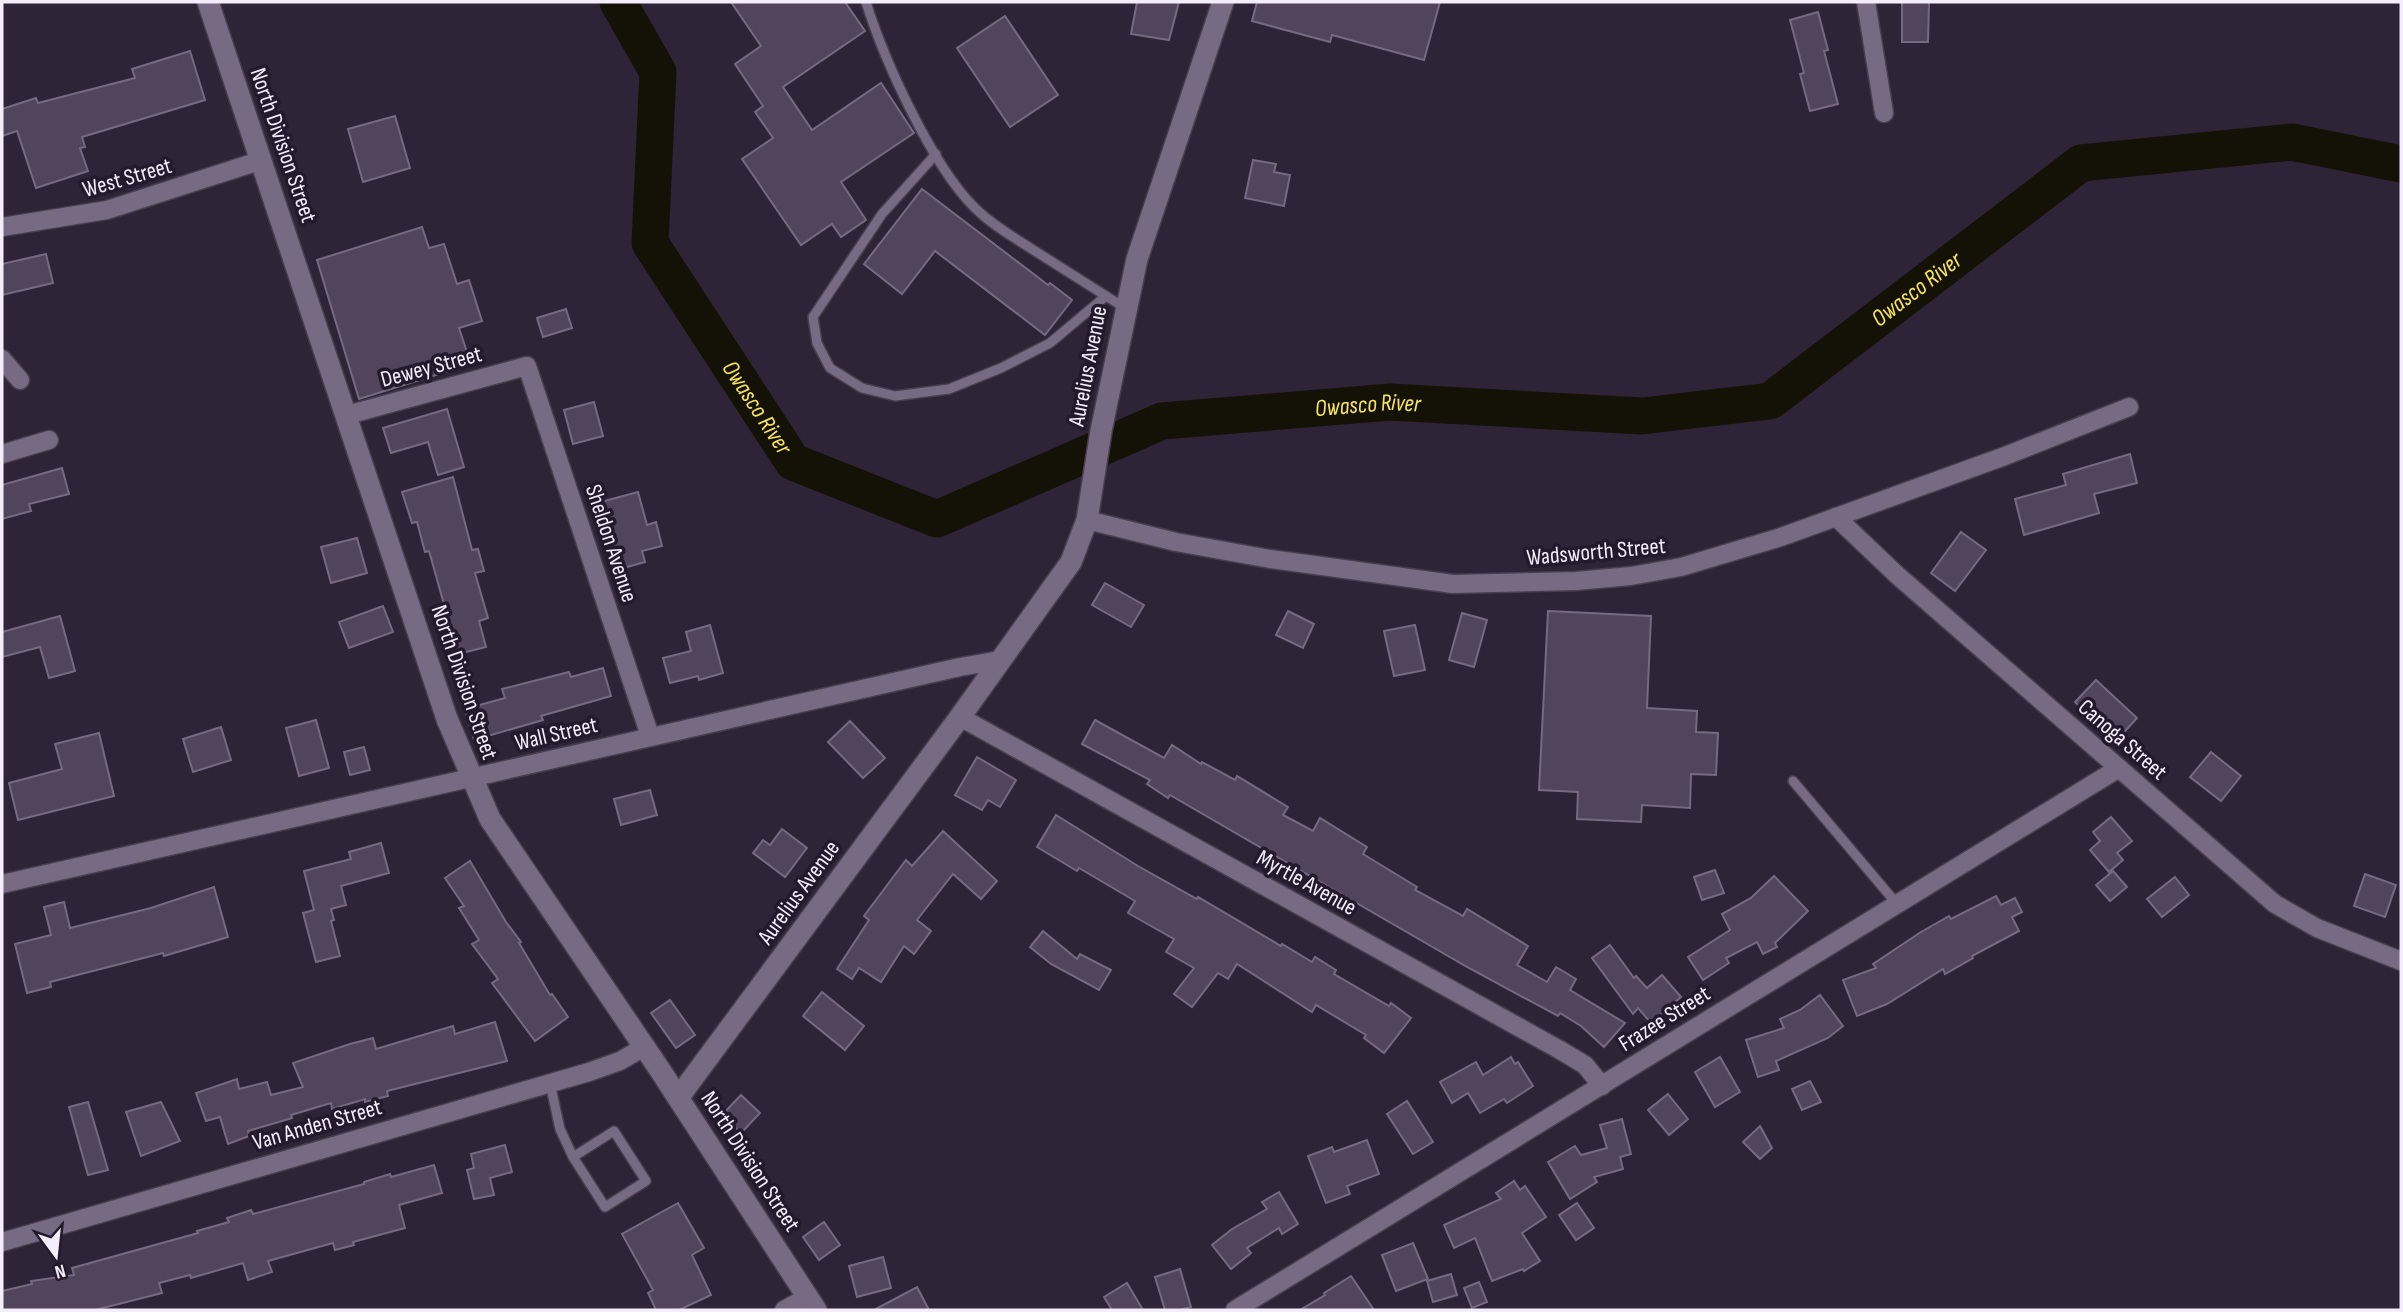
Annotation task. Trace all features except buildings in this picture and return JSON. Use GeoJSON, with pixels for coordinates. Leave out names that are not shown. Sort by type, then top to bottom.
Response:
{"type":"FeatureCollection","features":[{"type":"Feature","properties":{"kind":"street","name":"North Division Street"},"geometry":{"type":"LineString","coordinates":[[208,2],[447,719],[470,777],[490,820],[678,1098],[812,1304]]}},
{"type":"Feature","properties":{"kind":"street","name":"Aurelius Avenue"},"geometry":{"type":"LineString","coordinates":[[678,1098],[960,717],[1071,562],[1089,512],[1099,442],[1137,259],[1223,2]]}},
{"type":"Feature","properties":{"kind":"street"},"geometry":{"type":"LineString","coordinates":[[1866,2],[1884,113]]}},
{"type":"Feature","properties":{"kind":"street","name":"West Street"},"geometry":{"type":"LineString","coordinates":[[2,227],[107,210],[262,160]]}},
{"type":"Feature","properties":{"kind":"street"},"geometry":{"type":"LineString","coordinates":[[2,359],[20,380]]}},
{"type":"Feature","properties":{"kind":"street","name":"Dewey Street"},"geometry":{"type":"LineString","coordinates":[[347,415],[527,366]]}},
{"type":"Feature","properties":{"kind":"street","name":"Sheldon Avenue"},"geometry":{"type":"LineString","coordinates":[[527,366],[650,736]]}},
{"type":"Feature","properties":{"kind":"street","name":"Wadsworth Street"},"geometry":{"type":"LineString","coordinates":[[1089,512],[1176,542],[1396,577],[1468,585],[1631,576],[1681,567],[1836,517],[2005,456],[2129,407]]}},
{"type":"Feature","properties":{"kind":"street"},"geometry":{"type":"LineString","coordinates":[[2,454],[49,440]]}},
{"type":"Feature","properties":{"kind":"street","name":"Canoga Street"},"geometry":{"type":"LineString","coordinates":[[1836,517],[1897,575],[2275,904],[2317,928],[2401,961]]}},
{"type":"Feature","properties":{"kind":"street","name":"Wall Street"},"geometry":{"type":"LineString","coordinates":[[2,884],[650,736],[1000,660]]}},
{"type":"Feature","properties":{"kind":"street","name":"Myrtle Avenue"},"geometry":{"type":"LineString","coordinates":[[960,717],[1560,1050],[1585,1065],[1602,1086]]}},
{"type":"Feature","properties":{"kind":"street","name":"Frazee Street"},"geometry":{"type":"LineString","coordinates":[[1236,1310],[2119,768]]}},
{"type":"Feature","properties":{"kind":"street","name":"Van Anden Street"},"geometry":{"type":"LineString","coordinates":[[2,1242],[550,1083],[620,1061],[644,1047]]}},
{"type":"Feature","properties":{"kind":"street"},"geometry":{"type":"LineString","coordinates":[[784,1310],[812,1304]]}},
{"type":"Feature","properties":{"kind":"lane"},"geometry":{"type":"LineString","coordinates":[[866,2],[875,31],[949,178],[976,209],[1016,239],[1125,308]]}},
{"type":"Feature","properties":{"kind":"lane"},"geometry":{"type":"LineString","coordinates":[[936,154],[882,214],[813,317],[817,344],[830,368],[862,388],[895,396],[949,388],[1001,368],[1049,343],[1106,296]]}},
{"type":"Feature","properties":{"kind":"lane"},"geometry":{"type":"LineString","coordinates":[[1793,781],[1897,904]]}},
{"type":"Feature","properties":{"kind":"lane"},"geometry":{"type":"LineString","coordinates":[[550,1083],[560,1129],[573,1157],[605,1207],[646,1181],[614,1131],[573,1157]]}},
{"type":"Feature","properties":{"kind":"waterway","name":"Owasco River"},"geometry":{"type":"LineString","coordinates":[[618,2],[658,72],[650,243],[793,462],[937,519],[1162,421],[1390,402],[1642,416],[1770,401],[2081,163],[2292,142],[2401,164]]}}]}
